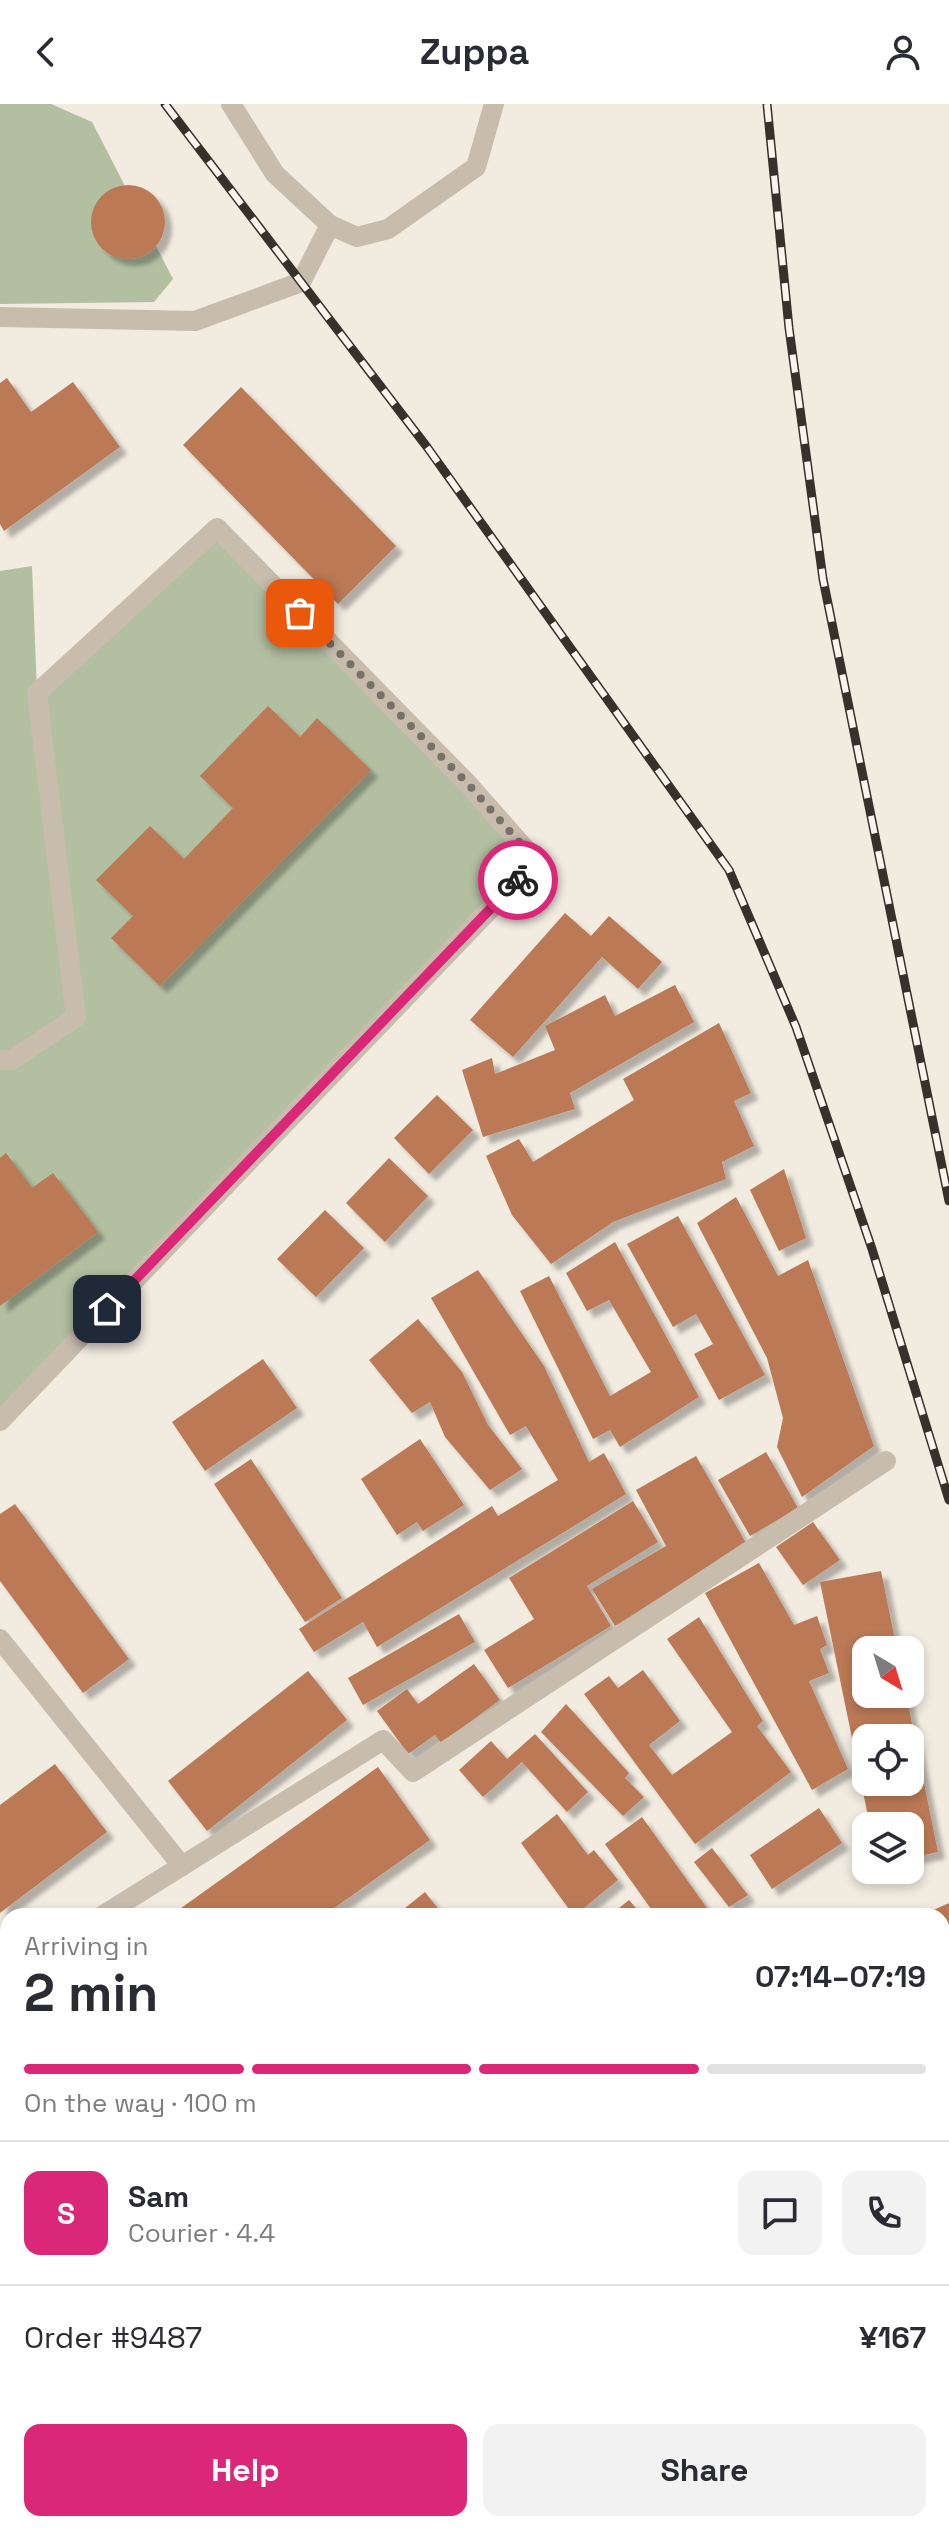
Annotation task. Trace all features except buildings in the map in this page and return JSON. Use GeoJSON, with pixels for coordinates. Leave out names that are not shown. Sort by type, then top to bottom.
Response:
{"type":"FeatureCollection","features":[{"type":"Feature","properties":{"kind":"street"},"geometry":{"type":"LineString","coordinates":[[231,104],[275,174],[330,225],[357,237],[388,229],[476,167],[494,104]]}},
{"type":"Feature","properties":{"kind":"street"},"geometry":{"type":"LineString","coordinates":[[0,317],[195,321],[301,282],[330,225]]}},
{"type":"Feature","properties":{"kind":"street"},"geometry":{"type":"LineString","coordinates":[[0,1060],[12,1060],[76,1017],[37,693],[217,528],[468,784],[536,861],[0,1421]]}},
{"type":"Feature","properties":{"kind":"street"},"geometry":{"type":"LineString","coordinates":[[115,1908],[383,1740],[413,1772],[886,1461]]}},
{"type":"Feature","properties":{"kind":"street"},"geometry":{"type":"LineString","coordinates":[[0,1639],[182,1866]]}},
{"type":"Feature","properties":{"kind":"green space"},"geometry":{"type":"Polygon","coordinates":[[[0,104],[51,104],[92,122],[173,279],[154,302],[0,304],[0,104]]]}},
{"type":"Feature","properties":{"kind":"green space"},"geometry":{"type":"Polygon","coordinates":[[[217,528],[536,861],[0,1421],[0,571],[32,566],[37,692],[217,528]]]}},
{"type":"Feature","properties":{"kind":"railway"},"geometry":{"type":"LineString","coordinates":[[165,104],[427,447],[729,870],[796,1027],[872,1249],[949,1500]]}},
{"type":"Feature","properties":{"kind":"railway"},"geometry":{"type":"LineString","coordinates":[[767,104],[789,328],[823,579],[949,1201]]}},
{"type":"Feature","properties":{"kind":"way so far"},"geometry":{"type":"LineString","coordinates":[[300,613],[468,784],[536,861],[518,880]]}},
{"type":"Feature","properties":{"kind":"route"},"geometry":{"type":"LineString","coordinates":[[107,1309],[518,880]]}}]}
